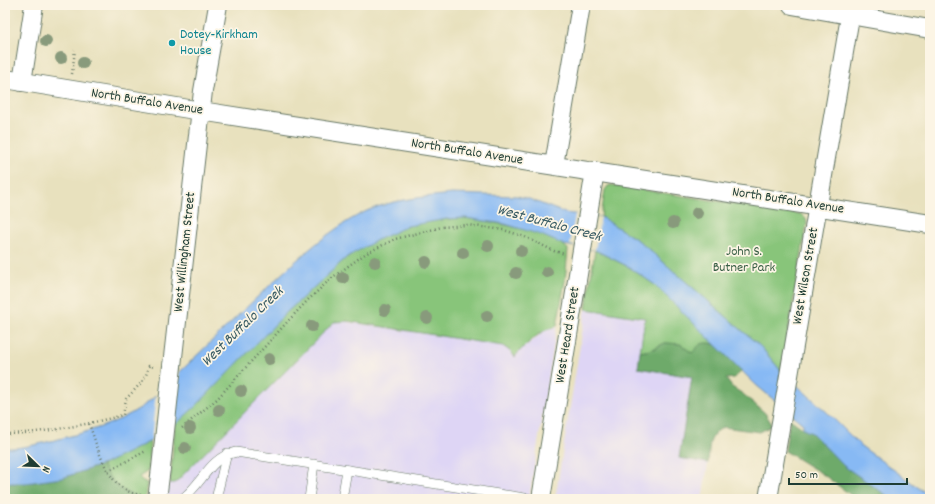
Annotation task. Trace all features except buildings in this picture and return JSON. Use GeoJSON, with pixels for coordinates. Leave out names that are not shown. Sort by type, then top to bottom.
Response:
{"type":"FeatureCollection","features":[{"type":"Feature","properties":{"kind":"street"},"geometry":{"type":"LineString","coordinates":[[13,81],[34,5]]}},
{"type":"Feature","properties":{"kind":"street","name":"West Willingham Street"},"geometry":{"type":"LineString","coordinates":[[157,498],[161,468],[165,367],[201,111],[218,5]]}},
{"type":"Feature","properties":{"kind":"street"},"geometry":{"type":"LineString","coordinates":[[554,165],[581,5]]}},
{"type":"Feature","properties":{"kind":"street"},"geometry":{"type":"LineString","coordinates":[[792,5],[851,10],[930,28]]}},
{"type":"Feature","properties":{"kind":"street","name":"West Wilson Street"},"geometry":{"type":"LineString","coordinates":[[768,499],[851,10]]}},
{"type":"Feature","properties":{"kind":"street","name":"North Buffalo Avenue"},"geometry":{"type":"LineString","coordinates":[[13,81],[930,224]]}},
{"type":"Feature","properties":{"kind":"street","name":"West Heard Street"},"geometry":{"type":"LineString","coordinates":[[541,499],[595,171]]}},
{"type":"Feature","properties":{"kind":"lane"},"geometry":{"type":"LineString","coordinates":[[182,499],[218,459],[227,454],[236,452],[504,496],[531,499]]}},
{"type":"Feature","properties":{"kind":"lane"},"geometry":{"type":"LineString","coordinates":[[216,499],[227,454]]}},
{"type":"Feature","properties":{"kind":"lane"},"geometry":{"type":"LineString","coordinates":[[309,499],[314,464]]}},
{"type":"Feature","properties":{"kind":"lane"},"geometry":{"type":"LineString","coordinates":[[342,499],[347,470]]}},
{"type":"Feature","properties":{"kind":"path"},"geometry":{"type":"LineString","coordinates":[[69,90],[75,50]]}},
{"type":"Feature","properties":{"kind":"path"},"geometry":{"type":"LineString","coordinates":[[176,432],[217,399],[299,310],[333,277],[365,254],[395,239],[442,227],[467,225],[482,226],[504,230],[525,237],[554,251],[582,253]]}},
{"type":"Feature","properties":{"kind":"path"},"geometry":{"type":"LineString","coordinates":[[5,434],[24,434],[89,424],[123,415],[126,399],[142,382],[149,366],[165,367]]}},
{"type":"Feature","properties":{"kind":"path"},"geometry":{"type":"LineString","coordinates":[[89,424],[108,471],[118,485],[135,494],[157,498]]}},
{"type":"Feature","properties":{"kind":"path"},"geometry":{"type":"LineString","coordinates":[[108,471],[153,448]]}},
{"type":"Feature","properties":{"kind":"shaded area"},"geometry":{"type":"Polygon","coordinates":[[[586,309],[645,318],[692,377],[679,458],[708,463],[702,499],[555,499],[586,309]]]}},
{"type":"Feature","properties":{"kind":"shaded area"},"geometry":{"type":"Polygon","coordinates":[[[341,321],[522,349],[546,330],[555,328],[557,325],[529,499],[166,499],[168,483],[175,483],[334,322],[341,321]]]}},
{"type":"Feature","properties":{"kind":"green space","name":"John S. Butner Park"},"geometry":{"type":"Polygon","coordinates":[[[611,185],[801,214],[806,219],[807,223],[781,371],[761,347],[639,241],[601,217],[605,190],[611,185]]]}},
{"type":"Feature","properties":{"kind":"green space"},"geometry":{"type":"Polygon","coordinates":[[[465,218],[535,232],[560,243],[568,249],[565,281],[557,325],[554,328],[539,334],[515,357],[503,346],[347,321],[334,322],[175,483],[170,483],[175,425],[305,294],[346,258],[384,236],[415,224],[436,220],[465,218]]]}},
{"type":"Feature","properties":{"kind":"green space"},"geometry":{"type":"Polygon","coordinates":[[[595,250],[629,267],[655,285],[716,344],[708,343],[692,353],[680,344],[665,343],[651,350],[640,352],[645,318],[586,309],[595,250]]]}},
{"type":"Feature","properties":{"kind":"green space"},"geometry":{"type":"Polygon","coordinates":[[[665,343],[680,344],[692,353],[701,344],[707,343],[713,344],[724,351],[743,370],[734,378],[726,379],[732,387],[743,394],[765,413],[771,426],[760,432],[723,427],[714,435],[710,442],[708,463],[679,458],[692,377],[638,368],[640,352],[651,350],[665,343]]]}},
{"type":"Feature","properties":{"kind":"green space"},"geometry":{"type":"Polygon","coordinates":[[[790,419],[812,433],[844,466],[892,499],[856,499],[824,475],[785,451],[790,419]]]}},
{"type":"Feature","properties":{"kind":"green space"},"geometry":{"type":"Polygon","coordinates":[[[149,442],[148,471],[139,477],[147,483],[145,499],[141,499],[126,493],[116,486],[102,465],[149,442]]]}},
{"type":"Feature","properties":{"kind":"green space"},"geometry":{"type":"Polygon","coordinates":[[[102,465],[109,477],[117,486],[127,493],[140,497],[141,499],[5,499],[5,483],[26,483],[62,478],[102,465]]]}},
{"type":"Feature","properties":{"kind":"water","name":"West Buffalo Creek"},"geometry":{"type":"Polygon","coordinates":[[[452,194],[517,196],[565,213],[601,217],[639,241],[761,347],[781,371],[829,414],[861,446],[930,496],[930,499],[892,499],[844,466],[812,433],[803,429],[803,424],[756,385],[655,285],[629,267],[595,250],[564,245],[541,235],[505,224],[465,218],[447,219],[408,226],[379,239],[347,257],[287,312],[196,406],[175,425],[149,442],[107,463],[62,478],[26,483],[5,483],[5,448],[18,448],[59,439],[101,427],[131,414],[158,394],[291,265],[342,225],[369,210],[389,203],[452,194]]]}},
{"type":"Feature","properties":{"kind":"pier"},"geometry":{"type":"Polygon","coordinates":[[[575,214],[601,217],[595,250],[570,245],[575,214]]]}},
{"type":"Feature","properties":{"kind":"pier"},"geometry":{"type":"Polygon","coordinates":[[[180,369],[174,427],[151,443],[156,391],[180,369]]]}},
{"type":"Feature","properties":{"kind":"place","name":"Dotey-Kirkham House"},"geometry":{"type":"Point","coordinates":[172,43]}}]}
